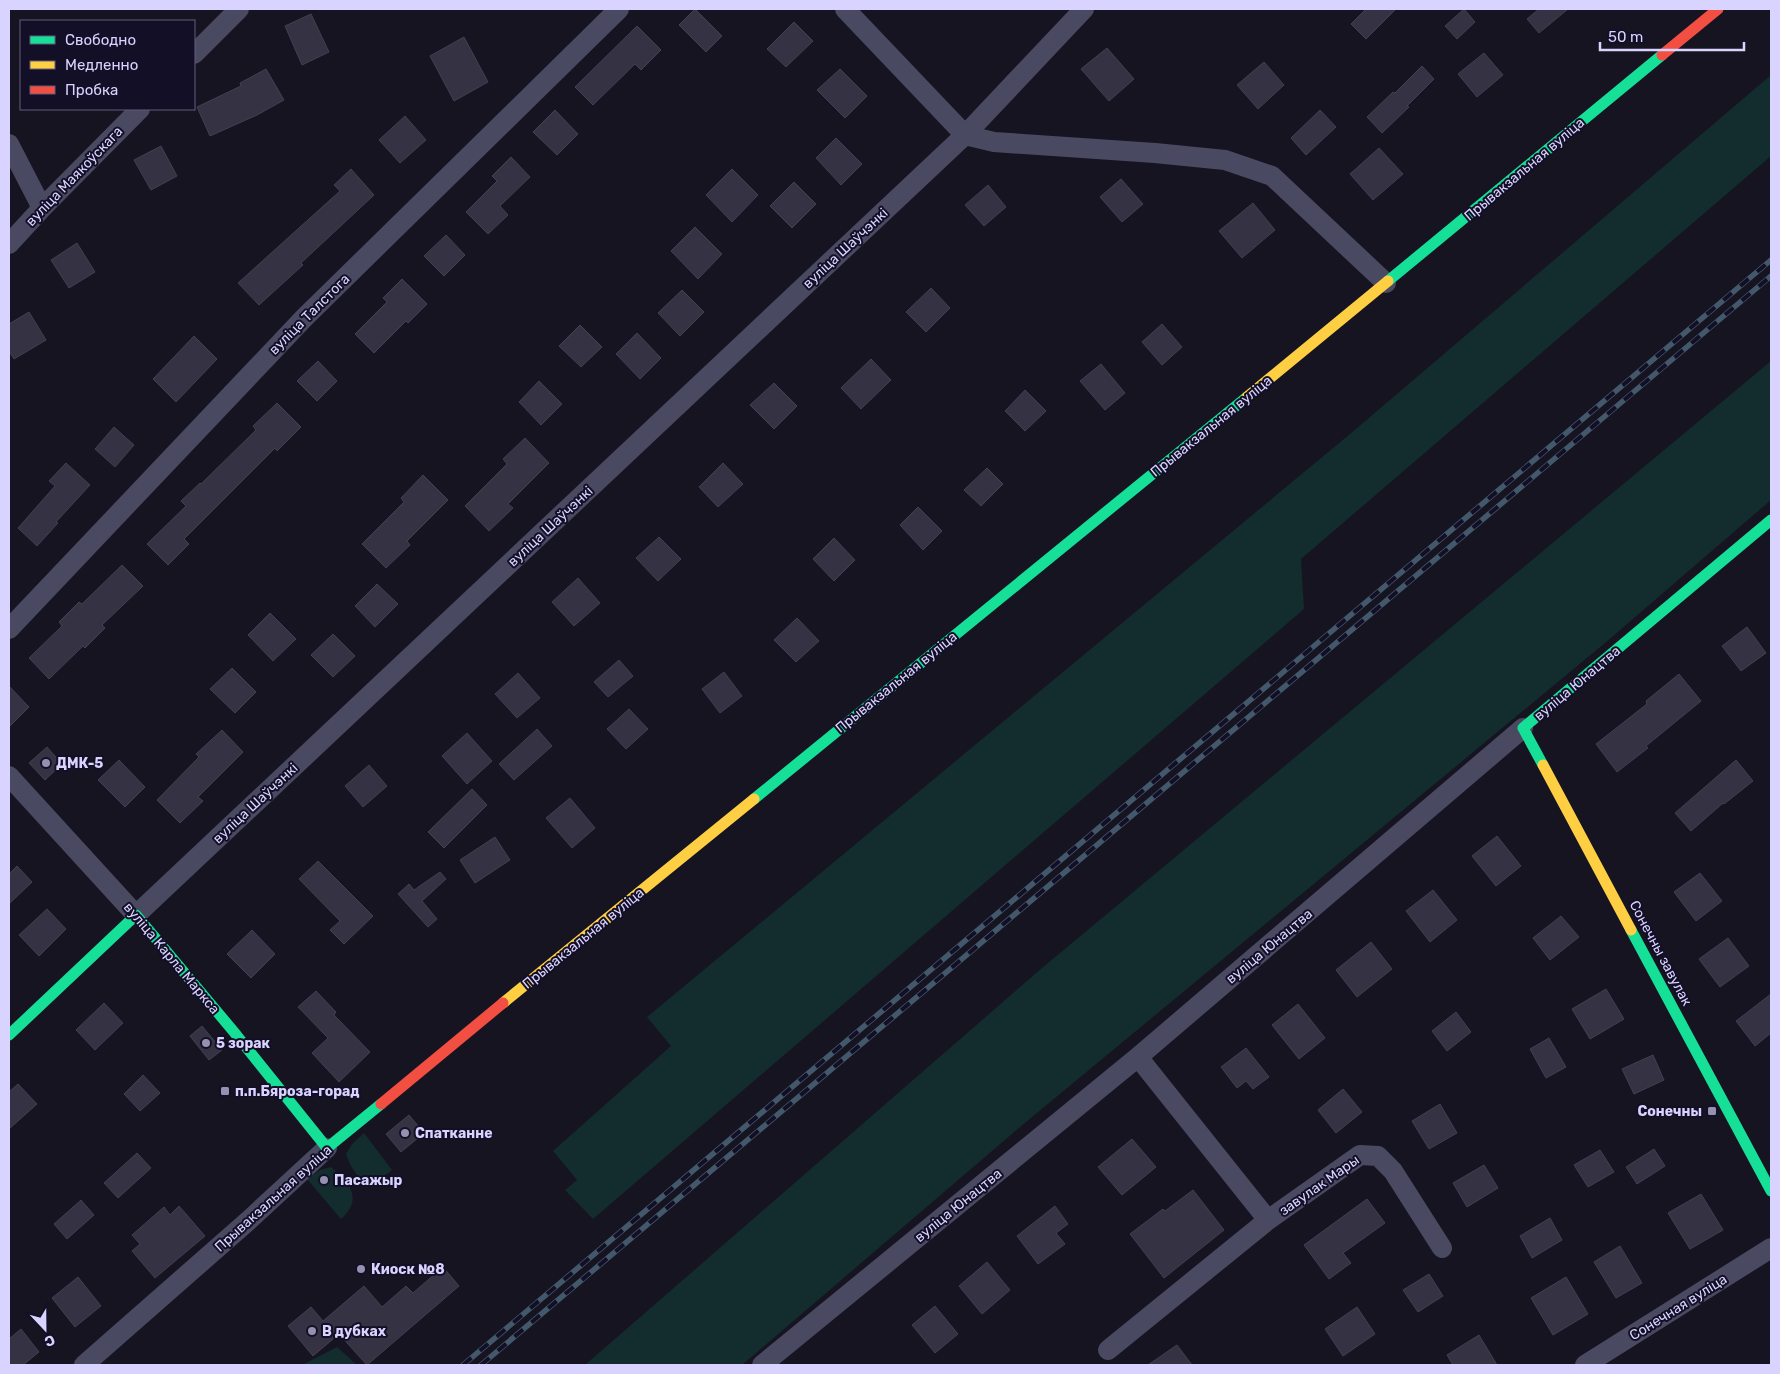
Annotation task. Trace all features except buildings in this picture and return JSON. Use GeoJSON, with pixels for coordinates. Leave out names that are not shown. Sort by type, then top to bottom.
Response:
{"type":"FeatureCollection","features":[{"type":"Feature","properties":{"kind":"street"},"geometry":{"type":"LineString","coordinates":[[195,53],[239,9]]}},
{"type":"Feature","properties":{"kind":"street","name":"вуліца Талстога"},"geometry":{"type":"LineString","coordinates":[[9,629],[304,318],[619,9]]}},
{"type":"Feature","properties":{"kind":"street"},"geometry":{"type":"LineString","coordinates":[[845,9],[965,135],[994,142],[1155,153],[1225,160],[1272,176],[1386,283]]}},
{"type":"Feature","properties":{"kind":"street","name":"вуліца Шаўчэнкі"},"geometry":{"type":"LineString","coordinates":[[9,1035],[965,135],[1084,9]]}},
{"type":"Feature","properties":{"kind":"street","name":"Прывакзальная вуліца"},"geometry":{"type":"LineString","coordinates":[[84,1365],[241,1227],[327,1148],[544,968],[1386,283],[1718,9]]}},
{"type":"Feature","properties":{"kind":"street","name":"вуліца Маякоўскага"},"geometry":{"type":"LineString","coordinates":[[9,244],[139,110]]}},
{"type":"Feature","properties":{"kind":"street"},"geometry":{"type":"LineString","coordinates":[[9,144],[42,208]]}},
{"type":"Feature","properties":{"kind":"street","name":"вуліца Юнацтва"},"geometry":{"type":"LineString","coordinates":[[762,1365],[1138,1057],[1523,728],[1771,520]]}},
{"type":"Feature","properties":{"kind":"street","name":"Сонечны завулак"},"geometry":{"type":"LineString","coordinates":[[1523,728],[1771,1191]]}},
{"type":"Feature","properties":{"kind":"street","name":"вуліца Карла Маркса"},"geometry":{"type":"LineString","coordinates":[[9,776],[136,915],[234,1032],[327,1148]]}},
{"type":"Feature","properties":{"kind":"street","name":"завулак Мары"},"geometry":{"type":"LineString","coordinates":[[1138,1057],[1268,1220]]}},
{"type":"Feature","properties":{"kind":"street","name":"завулак Мары"},"geometry":{"type":"LineString","coordinates":[[1108,1350],[1268,1220],[1360,1155],[1378,1156],[1393,1171],[1442,1248]]}},
{"type":"Feature","properties":{"kind":"street","name":"Сонечная вуліца"},"geometry":{"type":"LineString","coordinates":[[1585,1365],[1771,1248]]}},
{"type":"Feature","properties":{"kind":"green space"},"geometry":{"type":"Polygon","coordinates":[[[1771,75],[1771,156],[1301,559],[1304,609],[593,1219],[565,1190],[577,1180],[553,1151],[671,1046],[647,1017],[1350,434],[1771,75]]]}},
{"type":"Feature","properties":{"kind":"green space"},"geometry":{"type":"Polygon","coordinates":[[[1771,361],[1771,500],[1605,643],[1020,1127],[742,1365],[585,1365],[1042,968],[1771,361]]]}},
{"type":"Feature","properties":{"kind":"green space"},"geometry":{"type":"Polygon","coordinates":[[[364,1133],[392,1170],[376,1180],[370,1181],[358,1176],[346,1154],[352,1144],[364,1133]]]}},
{"type":"Feature","properties":{"kind":"green space"},"geometry":{"type":"Polygon","coordinates":[[[331,1167],[348,1185],[353,1198],[348,1212],[341,1219],[307,1179],[320,1170],[331,1167]]]}},
{"type":"Feature","properties":{"kind":"green space"},"geometry":{"type":"Polygon","coordinates":[[[337,1347],[357,1365],[302,1365],[337,1347]]]}},
{"type":"Feature","properties":{"kind":"railway"},"geometry":{"type":"LineString","coordinates":[[463,1365],[1771,260]]}},
{"type":"Feature","properties":{"kind":"railway"},"geometry":{"type":"LineString","coordinates":[[481,1365],[1771,276]]}},
{"type":"Feature","properties":{"kind":"traffic: fast"},"geometry":{"type":"LineString","coordinates":[[1388,281],[1662,55]]}},
{"type":"Feature","properties":{"kind":"traffic: fast"},"geometry":{"type":"LineString","coordinates":[[754,799],[1247,397]]}},
{"type":"Feature","properties":{"kind":"traffic: fast"},"geometry":{"type":"LineString","coordinates":[[1543,765],[1523,728],[1771,520]]}},
{"type":"Feature","properties":{"kind":"traffic: fast"},"geometry":{"type":"LineString","coordinates":[[9,1035],[136,915],[234,1032],[327,1148],[381,1104]]}},
{"type":"Feature","properties":{"kind":"traffic: fast"},"geometry":{"type":"LineString","coordinates":[[1631,930],[1771,1191]]}},
{"type":"Feature","properties":{"kind":"traffic: slow"},"geometry":{"type":"LineString","coordinates":[[1247,397],[1388,281]]}},
{"type":"Feature","properties":{"kind":"traffic: slow"},"geometry":{"type":"LineString","coordinates":[[1543,765],[1631,930]]}},
{"type":"Feature","properties":{"kind":"traffic: slow"},"geometry":{"type":"LineString","coordinates":[[503,1003],[754,799]]}},
{"type":"Feature","properties":{"kind":"traffic: jam"},"geometry":{"type":"LineString","coordinates":[[1662,55],[1718,9]]}},
{"type":"Feature","properties":{"kind":"traffic: jam"},"geometry":{"type":"LineString","coordinates":[[381,1104],[503,1003]]}},
{"type":"Feature","properties":{"kind":"place","name":"ДМК-5"},"geometry":{"type":"Point","coordinates":[46,763]}},
{"type":"Feature","properties":{"kind":"place","name":"5 зорак"},"geometry":{"type":"Point","coordinates":[206,1043]}},
{"type":"Feature","properties":{"kind":"place","name":"п.п.Бяроза-горад"},"geometry":{"type":"Point","coordinates":[225,1091]}},
{"type":"Feature","properties":{"kind":"place","name":"Сонечны"},"geometry":{"type":"Point","coordinates":[1712,1111]}},
{"type":"Feature","properties":{"kind":"place","name":"Спатканне"},"geometry":{"type":"Point","coordinates":[405,1133]}},
{"type":"Feature","properties":{"kind":"place","name":"Пасажыр"},"geometry":{"type":"Point","coordinates":[324,1180]}},
{"type":"Feature","properties":{"kind":"place","name":"Киоск №8"},"geometry":{"type":"Point","coordinates":[361,1269]}},
{"type":"Feature","properties":{"kind":"place","name":"В дубках"},"geometry":{"type":"Point","coordinates":[312,1331]}}]}
